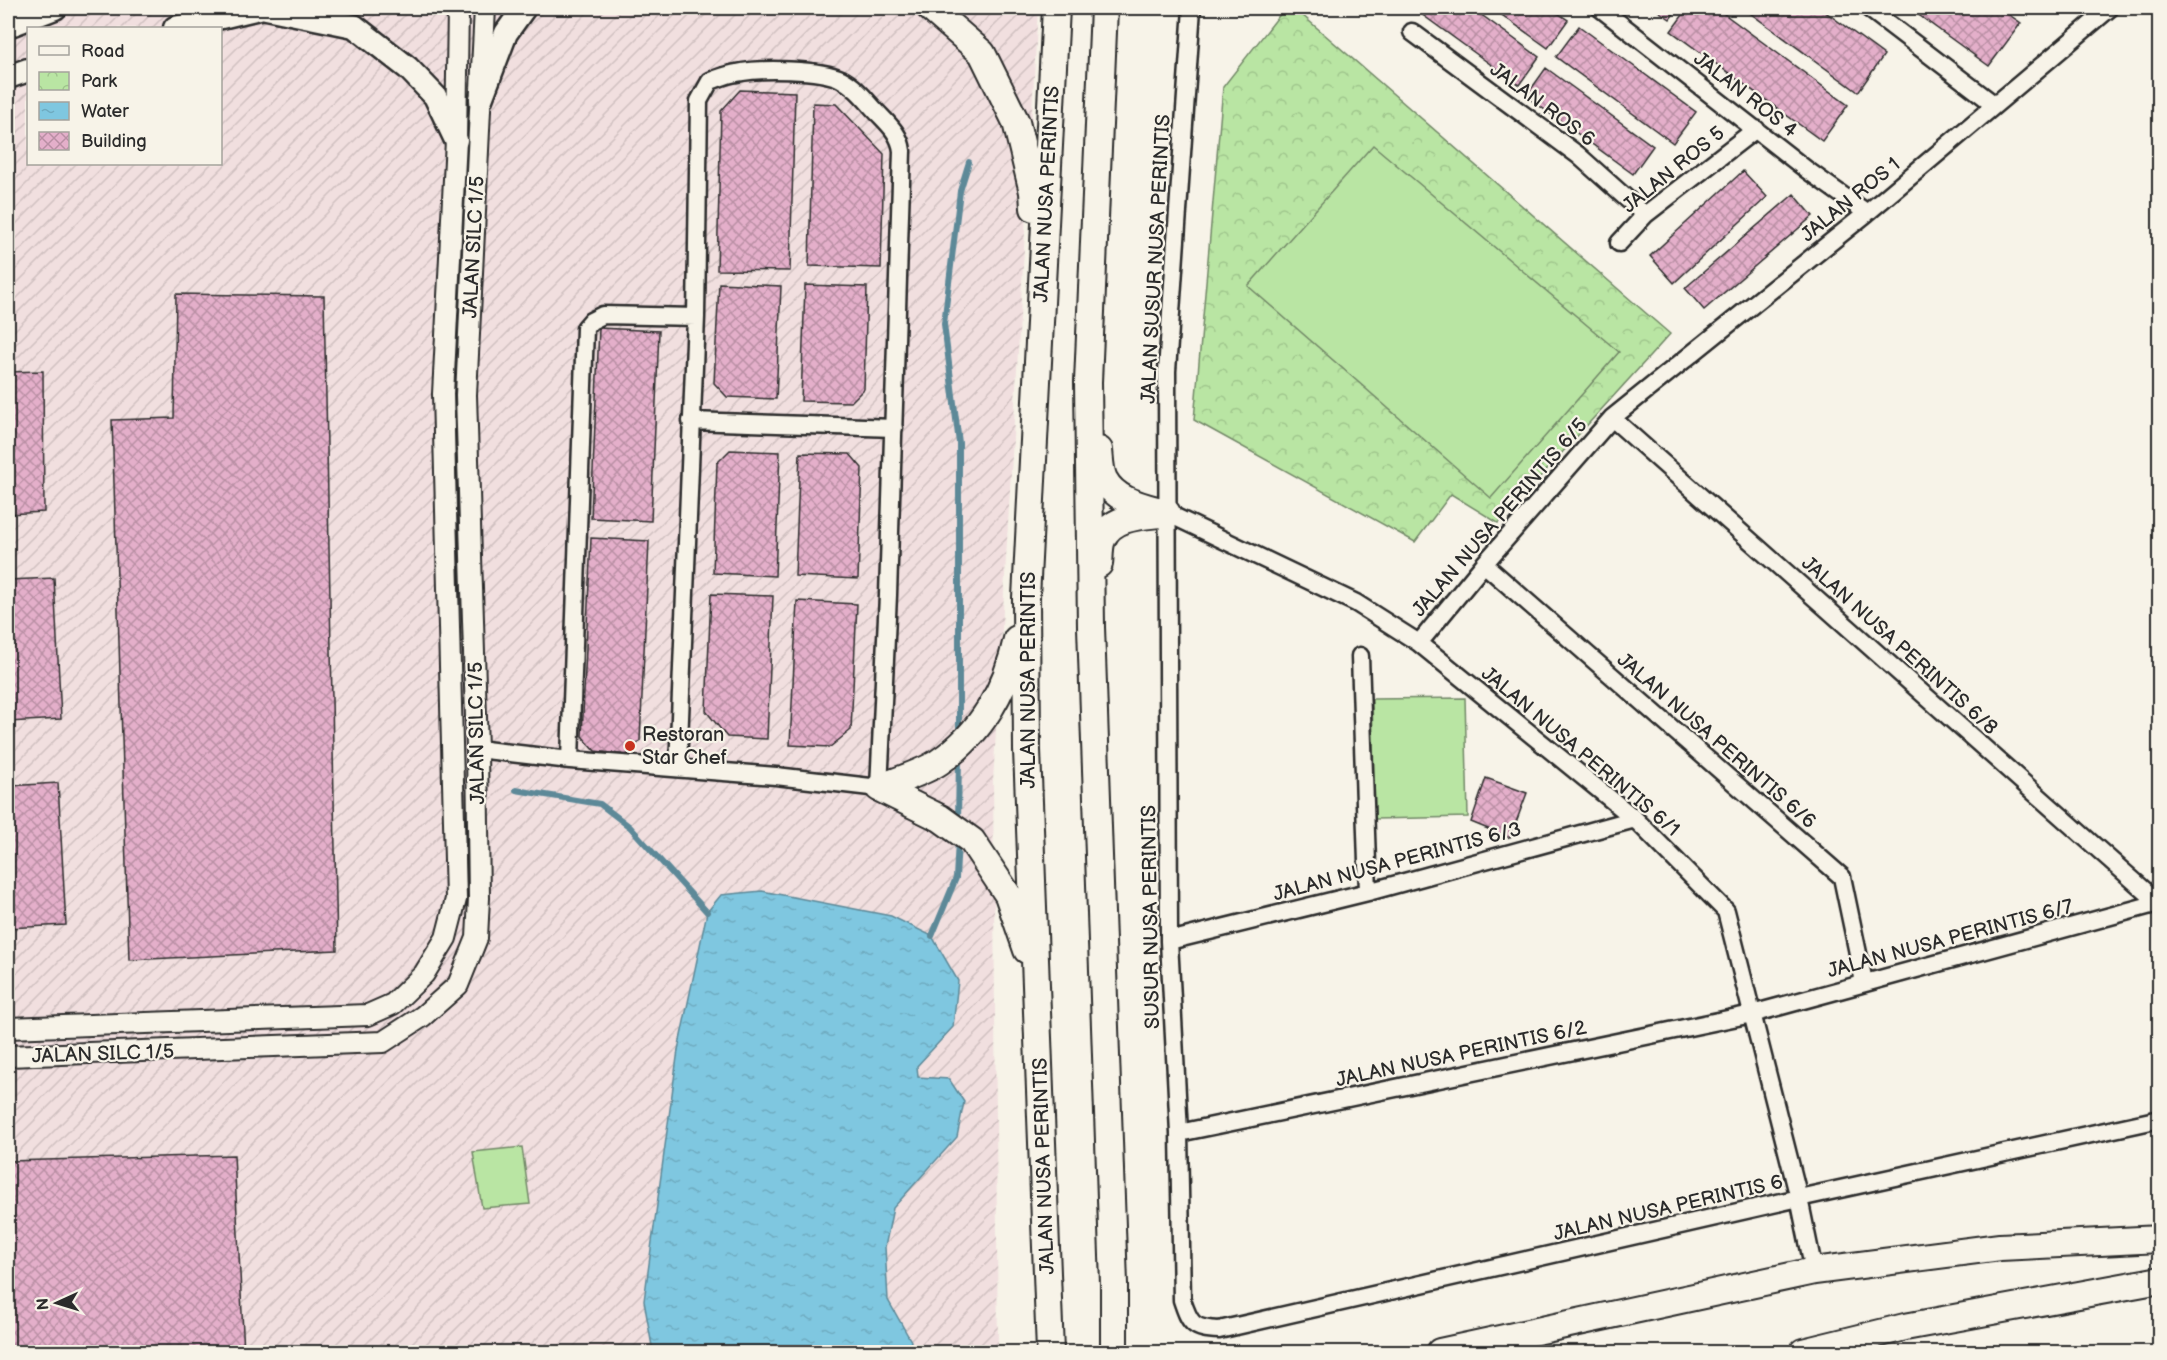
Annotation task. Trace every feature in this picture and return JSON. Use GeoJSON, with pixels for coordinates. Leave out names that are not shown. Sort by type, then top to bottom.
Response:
{"type":"FeatureCollection","features":[{"type":"Feature","properties":{"kind":"main road"},"geometry":{"type":"LineString","coordinates":[[8,26],[55,8]]}},
{"type":"Feature","properties":{"kind":"main road"},"geometry":{"type":"LineString","coordinates":[[179,27],[258,8]]}},
{"type":"Feature","properties":{"kind":"main road"},"geometry":{"type":"LineString","coordinates":[[266,8],[354,26],[408,68],[435,96],[456,140]]}},
{"type":"Feature","properties":{"kind":"main road"},"geometry":{"type":"LineString","coordinates":[[481,99],[506,33],[524,8]]}},
{"type":"Feature","properties":{"kind":"main road"},"geometry":{"type":"LineString","coordinates":[[930,8],[982,53],[1016,122],[1033,192],[1039,322]]}},
{"type":"Feature","properties":{"kind":"main road","name":"JALAN NUSA PERINTIS"},"geometry":{"type":"LineString","coordinates":[[1050,1352],[1027,750],[1026,598],[1056,8]]}},
{"type":"Feature","properties":{"kind":"main road"},"geometry":{"type":"LineString","coordinates":[[1104,8],[1088,382],[1090,627],[1114,1284],[1114,1353]]}},
{"type":"Feature","properties":{"kind":"main road"},"geometry":{"type":"LineString","coordinates":[[8,77],[27,70]]}},
{"type":"Feature","properties":{"kind":"main road"},"geometry":{"type":"LineString","coordinates":[[1088,382],[1103,478],[1114,493],[1130,501],[1167,513]]}},
{"type":"Feature","properties":{"kind":"main road"},"geometry":{"type":"LineString","coordinates":[[1090,627],[1102,539],[1117,522],[1167,513]]}},
{"type":"Feature","properties":{"kind":"main road"},"geometry":{"type":"LineString","coordinates":[[879,788],[937,764],[965,742],[987,716],[1012,664],[1026,598]]}},
{"type":"Feature","properties":{"kind":"main road"},"geometry":{"type":"LineString","coordinates":[[879,788],[940,818],[972,842],[1008,895],[1036,974]]}},
{"type":"Feature","properties":{"kind":"main road"},"geometry":{"type":"LineString","coordinates":[[1440,1353],[1814,1271],[2000,1247],[2160,1239]]}},
{"type":"Feature","properties":{"kind":"main road"},"geometry":{"type":"LineString","coordinates":[[1803,1353],[1905,1327],[2160,1280]]}},
{"type":"Feature","properties":{"kind":"main road"},"geometry":{"type":"LineString","coordinates":[[1114,1284],[1123,1353]]}},
{"type":"Feature","properties":{"kind":"street","name":"JALAN SILC 1/5"},"geometry":{"type":"LineString","coordinates":[[8,1028],[368,1015],[393,1004],[424,974],[446,938],[456,899],[443,394],[456,140],[458,8]]}},
{"type":"Feature","properties":{"kind":"street","name":"JALAN SILC 1/5"},"geometry":{"type":"LineString","coordinates":[[8,1056],[383,1042],[423,1016],[458,985],[477,938],[479,898],[477,749],[466,395],[484,8]]}},
{"type":"Feature","properties":{"kind":"street","name":"JALAN SUSUR NUSA PERINTIS"},"geometry":{"type":"LineString","coordinates":[[1167,513],[1167,372],[1192,8]]}},
{"type":"Feature","properties":{"kind":"street","name":"JALAN ROS 4"},"geometry":{"type":"LineString","coordinates":[[1600,8],[1807,170],[1867,213]]}},
{"type":"Feature","properties":{"kind":"street"},"geometry":{"type":"LineString","coordinates":[[1868,8],[1995,105]]}},
{"type":"Feature","properties":{"kind":"street","name":"JALAN ROS 1"},"geometry":{"type":"LineString","coordinates":[[1612,418],[1867,213],[2110,8]]}},
{"type":"Feature","properties":{"kind":"street","name":"JALAN ROS 6"},"geometry":{"type":"LineString","coordinates":[[1412,32],[1578,155],[1645,215]]}},
{"type":"Feature","properties":{"kind":"street"},"geometry":{"type":"LineString","coordinates":[[477,749],[570,760],[776,776],[879,788],[894,428],[902,151],[901,140],[892,128],[855,89],[830,75],[788,71],[737,73],[710,81],[699,101],[696,317],[678,768]]}},
{"type":"Feature","properties":{"kind":"street","name":"JALAN ROS 5"},"geometry":{"type":"LineString","coordinates":[[1619,243],[1645,215],[1756,129]]}},
{"type":"Feature","properties":{"kind":"street"},"geometry":{"type":"LineString","coordinates":[[570,760],[585,328],[591,321],[603,315],[696,317]]}},
{"type":"Feature","properties":{"kind":"street","name":"JALAN NUSA PERINTIS 6/5"},"geometry":{"type":"LineString","coordinates":[[1419,643],[1484,564],[1612,418]]}},
{"type":"Feature","properties":{"kind":"street","name":"JALAN NUSA PERINTIS 6/8"},"geometry":{"type":"LineString","coordinates":[[1612,418],[2159,903]]}},
{"type":"Feature","properties":{"kind":"street"},"geometry":{"type":"LineString","coordinates":[[691,421],[894,428]]}},
{"type":"Feature","properties":{"kind":"street","name":"JALAN NUSA PERINTIS 6/1"},"geometry":{"type":"LineString","coordinates":[[1167,513],[1356,603],[1419,643],[1635,819],[1726,911],[1799,1198],[1814,1271]]}},
{"type":"Feature","properties":{"kind":"street","name":"SUSUR NUSA PERINTIS"},"geometry":{"type":"LineString","coordinates":[[1167,513],[1169,941],[1179,1133],[1182,1300],[1189,1320]]}},
{"type":"Feature","properties":{"kind":"street","name":"JALAN NUSA PERINTIS 6/6"},"geometry":{"type":"LineString","coordinates":[[1484,564],[1842,877],[1864,982]]}},
{"type":"Feature","properties":{"kind":"street"},"geometry":{"type":"LineString","coordinates":[[1360,656],[1368,892]]}},
{"type":"Feature","properties":{"kind":"street","name":"JALAN NUSA PERINTIS 6/3"},"geometry":{"type":"LineString","coordinates":[[1169,941],[1368,892],[1635,819]]}},
{"type":"Feature","properties":{"kind":"street","name":"JALAN NUSA PERINTIS 6/7"},"geometry":{"type":"LineString","coordinates":[[1752,1014],[2159,903]]}},
{"type":"Feature","properties":{"kind":"street","name":"JALAN NUSA PERINTIS 6/2"},"geometry":{"type":"LineString","coordinates":[[1179,1133],[1752,1014]]}},
{"type":"Feature","properties":{"kind":"street","name":"JALAN NUSA PERINTIS 6"},"geometry":{"type":"LineString","coordinates":[[1189,1320],[1201,1329],[1219,1330],[1799,1198],[2160,1119]]}},
{"type":"Feature","properties":{"kind":"shaded area"},"geometry":{"type":"Polygon","coordinates":[[[8,8],[1038,8],[993,782],[998,1352],[8,1352],[8,8]]]}},
{"type":"Feature","properties":{"kind":"green space"},"geometry":{"type":"Polygon","coordinates":[[[1285,8],[1294,8],[1670,334],[1498,523],[1451,494],[1415,542],[1194,420],[1223,87],[1285,8]]]}},
{"type":"Feature","properties":{"kind":"green space"},"geometry":{"type":"Polygon","coordinates":[[[1373,145],[1619,352],[1491,498],[1248,286],[1373,145]]]}},
{"type":"Feature","properties":{"kind":"green space"},"geometry":{"type":"Polygon","coordinates":[[[1465,698],[1468,817],[1375,819],[1372,699],[1465,698]]]}},
{"type":"Feature","properties":{"kind":"green space"},"geometry":{"type":"Polygon","coordinates":[[[522,1147],[530,1204],[482,1208],[473,1152],[522,1147]]]}},
{"type":"Feature","properties":{"kind":"water"},"geometry":{"type":"Polygon","coordinates":[[[762,891],[891,916],[932,936],[958,981],[953,1027],[917,1066],[918,1077],[949,1079],[964,1102],[957,1137],[893,1208],[885,1247],[888,1300],[911,1341],[908,1352],[653,1352],[644,1301],[678,1050],[707,912],[721,895],[762,891]]]}},
{"type":"Feature","properties":{"kind":"building"},"geometry":{"type":"Polygon","coordinates":[[[1413,8],[1472,8],[1539,57],[1519,85],[1413,8]]]}},
{"type":"Feature","properties":{"kind":"building"},"geometry":{"type":"Polygon","coordinates":[[[1492,8],[1550,8],[1568,20],[1548,48],[1492,8]]]}},
{"type":"Feature","properties":{"kind":"building"},"geometry":{"type":"Polygon","coordinates":[[[1654,8],[1678,8],[1670,19],[1654,8]]]}},
{"type":"Feature","properties":{"kind":"building"},"geometry":{"type":"Polygon","coordinates":[[[1688,8],[1716,8],[1848,105],[1822,141],[1671,31],[1688,8]]]}},
{"type":"Feature","properties":{"kind":"building"},"geometry":{"type":"Polygon","coordinates":[[[1743,8],[1820,8],[1884,55],[1858,92],[1743,8]]]}},
{"type":"Feature","properties":{"kind":"building"},"geometry":{"type":"Polygon","coordinates":[[[1909,8],[1999,8],[2021,23],[1989,66],[1909,8]]]}},
{"type":"Feature","properties":{"kind":"building"},"geometry":{"type":"Polygon","coordinates":[[[1579,26],[1696,112],[1673,143],[1556,57],[1579,26]]]}},
{"type":"Feature","properties":{"kind":"building"},"geometry":{"type":"Polygon","coordinates":[[[1546,68],[1653,146],[1633,174],[1526,96],[1546,68]]]}},
{"type":"Feature","properties":{"kind":"building"},"geometry":{"type":"Polygon","coordinates":[[[740,90],[795,92],[790,271],[717,270],[721,111],[740,90]]]}},
{"type":"Feature","properties":{"kind":"building"},"geometry":{"type":"Polygon","coordinates":[[[813,103],[836,104],[884,154],[881,268],[809,266],[813,103]]]}},
{"type":"Feature","properties":{"kind":"building"},"geometry":{"type":"Polygon","coordinates":[[[1743,171],[1767,197],[1674,283],[1650,256],[1743,171]]]}},
{"type":"Feature","properties":{"kind":"building"},"geometry":{"type":"Polygon","coordinates":[[[1794,194],[1813,216],[1704,310],[1685,288],[1794,194]]]}},
{"type":"Feature","properties":{"kind":"building"},"geometry":{"type":"Polygon","coordinates":[[[719,283],[781,286],[776,399],[727,397],[714,383],[719,283]]]}},
{"type":"Feature","properties":{"kind":"building"},"geometry":{"type":"Polygon","coordinates":[[[805,285],[867,287],[864,389],[851,402],[801,401],[805,285]]]}},
{"type":"Feature","properties":{"kind":"building"},"geometry":{"type":"Polygon","coordinates":[[[176,294],[324,296],[337,950],[129,960],[112,420],[174,418],[176,294]]]}},
{"type":"Feature","properties":{"kind":"building"},"geometry":{"type":"Polygon","coordinates":[[[599,328],[659,331],[651,521],[591,518],[599,328]]]}},
{"type":"Feature","properties":{"kind":"building"},"geometry":{"type":"Polygon","coordinates":[[[43,371],[44,512],[8,514],[8,372],[43,371]]]}},
{"type":"Feature","properties":{"kind":"building"},"geometry":{"type":"Polygon","coordinates":[[[730,450],[780,452],[775,576],[713,573],[717,463],[730,450]]]}},
{"type":"Feature","properties":{"kind":"building"},"geometry":{"type":"Polygon","coordinates":[[[800,453],[850,454],[862,468],[858,579],[795,576],[800,453]]]}},
{"type":"Feature","properties":{"kind":"building"},"geometry":{"type":"Polygon","coordinates":[[[591,538],[649,541],[640,741],[627,755],[595,751],[582,736],[591,538]]]}},
{"type":"Feature","properties":{"kind":"building"},"geometry":{"type":"Polygon","coordinates":[[[54,578],[61,719],[8,722],[8,580],[54,578]]]}},
{"type":"Feature","properties":{"kind":"building"},"geometry":{"type":"Polygon","coordinates":[[[711,594],[773,596],[767,739],[727,737],[706,711],[711,594]]]}},
{"type":"Feature","properties":{"kind":"building"},"geometry":{"type":"Polygon","coordinates":[[[797,601],[857,604],[851,730],[830,747],[790,745],[797,601]]]}},
{"type":"Feature","properties":{"kind":"building"},"geometry":{"type":"Polygon","coordinates":[[[1486,778],[1527,793],[1510,838],[1471,822],[1486,778]]]}},
{"type":"Feature","properties":{"kind":"building"},"geometry":{"type":"Polygon","coordinates":[[[58,783],[66,925],[8,928],[8,786],[58,783]]]}},
{"type":"Feature","properties":{"kind":"building"},"geometry":{"type":"Polygon","coordinates":[[[234,1155],[244,1352],[8,1352],[8,1161],[234,1155]]]}},
{"type":"Feature","properties":{"kind":"waterway"},"geometry":{"type":"LineString","coordinates":[[959,734],[959,443],[944,324],[960,191],[969,162]]}},
{"type":"Feature","properties":{"kind":"waterway"},"geometry":{"type":"LineString","coordinates":[[958,824],[959,756]]}},
{"type":"Feature","properties":{"kind":"waterway"},"geometry":{"type":"LineString","coordinates":[[516,790],[600,804],[630,827],[707,912]]}},
{"type":"Feature","properties":{"kind":"waterway"},"geometry":{"type":"LineString","coordinates":[[932,936],[956,878],[958,840]]}},
{"type":"Feature","properties":{"kind":"place","name":"Restoran Star Chef"},"geometry":{"type":"Point","coordinates":[630,746]}}]}
